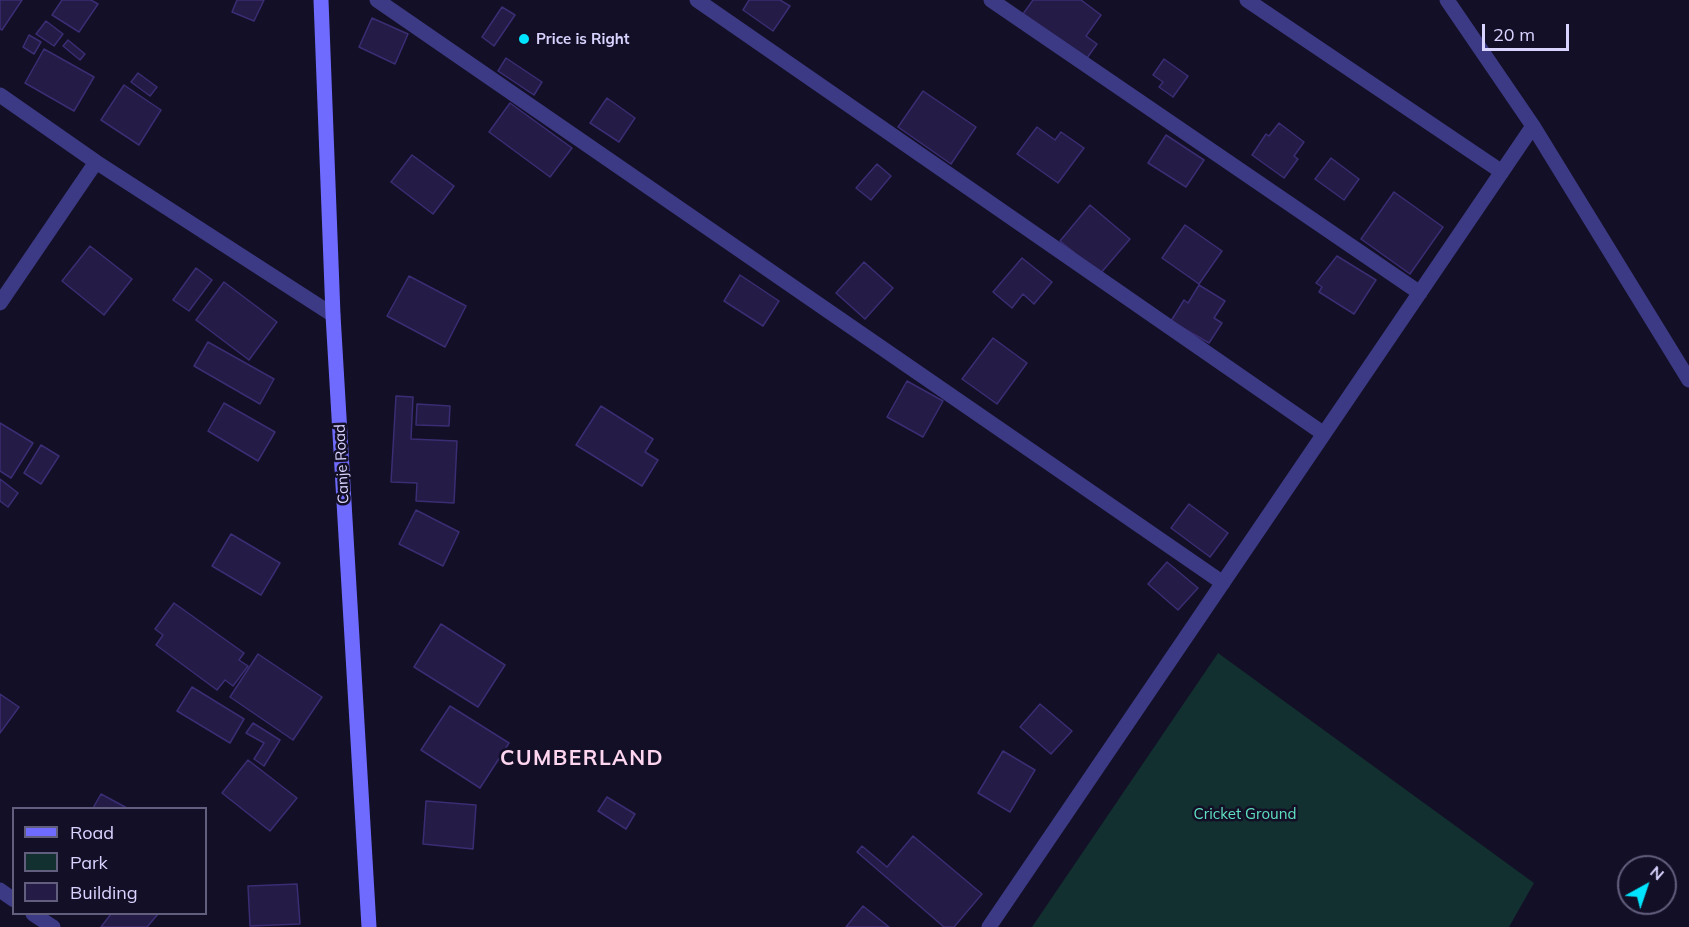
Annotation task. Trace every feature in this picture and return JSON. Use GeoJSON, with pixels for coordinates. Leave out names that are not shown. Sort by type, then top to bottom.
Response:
{"type":"FeatureCollection","features":[{"type":"Feature","properties":{"kind":"street","name":"Canje Road"},"geometry":{"type":"LineString","coordinates":[[321,0],[333,315],[369,927]]}},
{"type":"Feature","properties":{"kind":"street"},"geometry":{"type":"LineString","coordinates":[[377,0],[1223,583]]}},
{"type":"Feature","properties":{"kind":"street"},"geometry":{"type":"LineString","coordinates":[[697,0],[1324,434]]}},
{"type":"Feature","properties":{"kind":"street"},"geometry":{"type":"LineString","coordinates":[[991,0],[1420,293]]}},
{"type":"Feature","properties":{"kind":"street"},"geometry":{"type":"LineString","coordinates":[[1247,0],[1502,172]]}},
{"type":"Feature","properties":{"kind":"street"},"geometry":{"type":"LineString","coordinates":[[1447,0],[1533,126],[1689,380]]}},
{"type":"Feature","properties":{"kind":"street"},"geometry":{"type":"LineString","coordinates":[[0,95],[96,162],[333,315]]}},
{"type":"Feature","properties":{"kind":"street"},"geometry":{"type":"LineString","coordinates":[[989,927],[1533,126]]}},
{"type":"Feature","properties":{"kind":"street"},"geometry":{"type":"LineString","coordinates":[[0,303],[96,162]]}},
{"type":"Feature","properties":{"kind":"street"},"geometry":{"type":"LineString","coordinates":[[35,915],[53,927]]}},
{"type":"Feature","properties":{"kind":"green space","name":"Cricket Ground"},"geometry":{"type":"Polygon","coordinates":[[[1218,653],[1534,883],[1509,927],[1032,927],[1218,653]]]}},
{"type":"Feature","properties":{"kind":"building"},"geometry":{"type":"Polygon","coordinates":[[[0,0],[22,0],[2,30],[0,29],[0,0]]]}},
{"type":"Feature","properties":{"kind":"building"},"geometry":{"type":"Polygon","coordinates":[[[62,0],[91,0],[98,4],[79,32],[52,15],[62,0]]]}},
{"type":"Feature","properties":{"kind":"building"},"geometry":{"type":"Polygon","coordinates":[[[237,0],[264,0],[254,21],[232,12],[237,0]]]}},
{"type":"Feature","properties":{"kind":"building"},"geometry":{"type":"Polygon","coordinates":[[[749,0],[780,0],[790,6],[773,31],[743,10],[749,0]]]}},
{"type":"Feature","properties":{"kind":"building"},"geometry":{"type":"Polygon","coordinates":[[[1033,0],[1081,0],[1101,15],[1086,36],[1097,44],[1087,58],[1023,14],[1033,0]]]}},
{"type":"Feature","properties":{"kind":"building"},"geometry":{"type":"Polygon","coordinates":[[[502,7],[515,15],[494,46],[482,37],[502,7]]]}},
{"type":"Feature","properties":{"kind":"building"},"geometry":{"type":"Polygon","coordinates":[[[372,18],[408,34],[395,64],[359,47],[372,18]]]}},
{"type":"Feature","properties":{"kind":"building"},"geometry":{"type":"Polygon","coordinates":[[[46,21],[63,34],[54,46],[36,34],[46,21]]]}},
{"type":"Feature","properties":{"kind":"building"},"geometry":{"type":"Polygon","coordinates":[[[29,35],[41,42],[34,54],[23,47],[29,35]]]}},
{"type":"Feature","properties":{"kind":"building"},"geometry":{"type":"Polygon","coordinates":[[[68,40],[85,54],[80,60],[63,46],[68,40]]]}},
{"type":"Feature","properties":{"kind":"building"},"geometry":{"type":"Polygon","coordinates":[[[44,49],[94,77],[74,111],[25,83],[44,49]]]}},
{"type":"Feature","properties":{"kind":"building"},"geometry":{"type":"Polygon","coordinates":[[[506,58],[542,82],[534,95],[498,71],[506,58]]]}},
{"type":"Feature","properties":{"kind":"building"},"geometry":{"type":"Polygon","coordinates":[[[1164,59],[1188,76],[1173,97],[1159,87],[1163,82],[1153,75],[1164,59]]]}},
{"type":"Feature","properties":{"kind":"building"},"geometry":{"type":"Polygon","coordinates":[[[138,73],[157,87],[150,96],[131,82],[138,73]]]}},
{"type":"Feature","properties":{"kind":"building"},"geometry":{"type":"Polygon","coordinates":[[[124,85],[161,110],[139,145],[101,120],[124,85]]]}},
{"type":"Feature","properties":{"kind":"building"},"geometry":{"type":"Polygon","coordinates":[[[923,91],[976,127],[951,164],[898,127],[923,91]]]}},
{"type":"Feature","properties":{"kind":"building"},"geometry":{"type":"Polygon","coordinates":[[[607,98],[635,118],[619,142],[590,123],[607,98]]]}},
{"type":"Feature","properties":{"kind":"building"},"geometry":{"type":"Polygon","coordinates":[[[510,103],[572,148],[550,177],[489,132],[510,103]]]}},
{"type":"Feature","properties":{"kind":"building"},"geometry":{"type":"Polygon","coordinates":[[[1279,123],[1304,142],[1294,156],[1298,159],[1284,178],[1252,155],[1266,134],[1269,136],[1279,123]]]}},
{"type":"Feature","properties":{"kind":"building"},"geometry":{"type":"Polygon","coordinates":[[[1037,127],[1055,140],[1061,132],[1084,148],[1058,183],[1017,154],[1037,127]]]}},
{"type":"Feature","properties":{"kind":"building"},"geometry":{"type":"Polygon","coordinates":[[[1166,135],[1204,160],[1186,187],[1148,163],[1166,135]]]}},
{"type":"Feature","properties":{"kind":"building"},"geometry":{"type":"Polygon","coordinates":[[[412,155],[454,186],[433,214],[391,182],[412,155]]]}},
{"type":"Feature","properties":{"kind":"building"},"geometry":{"type":"Polygon","coordinates":[[[1331,158],[1359,179],[1344,200],[1315,179],[1331,158]]]}},
{"type":"Feature","properties":{"kind":"building"},"geometry":{"type":"Polygon","coordinates":[[[877,164],[891,176],[871,200],[856,188],[877,164]]]}},
{"type":"Feature","properties":{"kind":"building"},"geometry":{"type":"Polygon","coordinates":[[[1394,192],[1443,227],[1410,274],[1361,239],[1394,192]]]}},
{"type":"Feature","properties":{"kind":"building"},"geometry":{"type":"Polygon","coordinates":[[[1090,205],[1130,239],[1100,274],[1060,241],[1090,205]]]}},
{"type":"Feature","properties":{"kind":"building"},"geometry":{"type":"Polygon","coordinates":[[[1185,225],[1222,251],[1199,284],[1162,258],[1185,225]]]}},
{"type":"Feature","properties":{"kind":"building"},"geometry":{"type":"Polygon","coordinates":[[[90,246],[132,279],[104,315],[62,281],[90,246]]]}},
{"type":"Feature","properties":{"kind":"building"},"geometry":{"type":"Polygon","coordinates":[[[1337,256],[1376,280],[1354,314],[1319,292],[1322,287],[1316,283],[1337,256]]]}},
{"type":"Feature","properties":{"kind":"building"},"geometry":{"type":"Polygon","coordinates":[[[1022,258],[1052,282],[1034,304],[1023,294],[1012,308],[993,292],[1022,258]]]}},
{"type":"Feature","properties":{"kind":"building"},"geometry":{"type":"Polygon","coordinates":[[[864,262],[893,288],[865,319],[836,293],[864,262]]]}},
{"type":"Feature","properties":{"kind":"building"},"geometry":{"type":"Polygon","coordinates":[[[196,268],[212,280],[189,311],[173,300],[196,268]]]}},
{"type":"Feature","properties":{"kind":"building"},"geometry":{"type":"Polygon","coordinates":[[[740,275],[779,301],[763,326],[724,301],[740,275]]]}},
{"type":"Feature","properties":{"kind":"building"},"geometry":{"type":"Polygon","coordinates":[[[409,276],[466,306],[445,347],[387,316],[409,276]]]}},
{"type":"Feature","properties":{"kind":"building"},"geometry":{"type":"Polygon","coordinates":[[[224,282],[277,322],[249,360],[196,320],[224,282]]]}},
{"type":"Feature","properties":{"kind":"building"},"geometry":{"type":"Polygon","coordinates":[[[1199,285],[1225,301],[1214,318],[1222,323],[1209,343],[1171,321],[1184,300],[1188,303],[1199,285]]]}},
{"type":"Feature","properties":{"kind":"building"},"geometry":{"type":"Polygon","coordinates":[[[993,338],[1027,363],[997,404],[962,379],[993,338]]]}},
{"type":"Feature","properties":{"kind":"building"},"geometry":{"type":"Polygon","coordinates":[[[208,342],[274,379],[260,404],[194,366],[208,342]]]}},
{"type":"Feature","properties":{"kind":"building"},"geometry":{"type":"Polygon","coordinates":[[[907,381],[943,401],[923,437],[887,417],[907,381]]]}},
{"type":"Feature","properties":{"kind":"building"},"geometry":{"type":"Polygon","coordinates":[[[396,396],[413,397],[411,439],[457,441],[454,503],[416,501],[417,483],[391,482],[396,396]]]}},
{"type":"Feature","properties":{"kind":"building"},"geometry":{"type":"Polygon","coordinates":[[[224,403],[275,432],[258,461],[208,431],[224,403]]]}},
{"type":"Feature","properties":{"kind":"building"},"geometry":{"type":"Polygon","coordinates":[[[417,404],[450,406],[449,426],[416,425],[417,404]]]}},
{"type":"Feature","properties":{"kind":"building"},"geometry":{"type":"Polygon","coordinates":[[[601,406],[653,439],[645,452],[658,460],[642,486],[576,445],[601,406]]]}},
{"type":"Feature","properties":{"kind":"building"},"geometry":{"type":"Polygon","coordinates":[[[0,423],[33,443],[11,478],[0,471],[0,423]]]}},
{"type":"Feature","properties":{"kind":"building"},"geometry":{"type":"Polygon","coordinates":[[[41,445],[59,456],[41,484],[24,473],[41,445]]]}},
{"type":"Feature","properties":{"kind":"building"},"geometry":{"type":"Polygon","coordinates":[[[0,479],[18,493],[8,507],[0,501],[0,479]]]}},
{"type":"Feature","properties":{"kind":"building"},"geometry":{"type":"Polygon","coordinates":[[[1189,504],[1228,533],[1210,557],[1171,528],[1189,504]]]}},
{"type":"Feature","properties":{"kind":"building"},"geometry":{"type":"Polygon","coordinates":[[[416,510],[459,532],[443,566],[399,544],[416,510]]]}},
{"type":"Feature","properties":{"kind":"building"},"geometry":{"type":"Polygon","coordinates":[[[231,534],[280,563],[261,595],[212,566],[231,534]]]}},
{"type":"Feature","properties":{"kind":"building"},"geometry":{"type":"Polygon","coordinates":[[[1167,562],[1198,588],[1178,610],[1148,584],[1167,562]]]}},
{"type":"Feature","properties":{"kind":"building"},"geometry":{"type":"Polygon","coordinates":[[[174,603],[244,653],[239,660],[248,666],[233,686],[225,680],[217,690],[156,645],[163,635],[155,629],[174,603]]]}},
{"type":"Feature","properties":{"kind":"building"},"geometry":{"type":"Polygon","coordinates":[[[441,624],[505,665],[478,707],[414,667],[441,624]]]}},
{"type":"Feature","properties":{"kind":"building"},"geometry":{"type":"Polygon","coordinates":[[[258,654],[322,697],[293,740],[230,697],[258,654]]]}},
{"type":"Feature","properties":{"kind":"building"},"geometry":{"type":"Polygon","coordinates":[[[192,687],[244,719],[230,743],[177,711],[192,687]]]}},
{"type":"Feature","properties":{"kind":"building"},"geometry":{"type":"Polygon","coordinates":[[[0,694],[19,707],[0,733],[0,694]]]}},
{"type":"Feature","properties":{"kind":"building"},"geometry":{"type":"Polygon","coordinates":[[[1040,704],[1072,731],[1051,754],[1020,727],[1040,704]]]}},
{"type":"Feature","properties":{"kind":"building"},"geometry":{"type":"Polygon","coordinates":[[[450,706],[509,743],[480,788],[421,750],[450,706]]]}},
{"type":"Feature","properties":{"kind":"building"},"geometry":{"type":"Polygon","coordinates":[[[253,723],[280,740],[264,766],[254,759],[264,743],[246,733],[253,723]]]}},
{"type":"Feature","properties":{"kind":"building"},"geometry":{"type":"Polygon","coordinates":[[[1003,751],[1035,770],[1010,812],[978,793],[1003,751]]]}},
{"type":"Feature","properties":{"kind":"building"},"geometry":{"type":"Polygon","coordinates":[[[248,760],[297,798],[270,831],[222,793],[248,760]]]}},
{"type":"Feature","properties":{"kind":"building"},"geometry":{"type":"Polygon","coordinates":[[[101,794],[125,807],[94,807],[101,794]]]}},
{"type":"Feature","properties":{"kind":"building"},"geometry":{"type":"Polygon","coordinates":[[[607,797],[635,814],[626,829],[598,811],[607,797]]]}},
{"type":"Feature","properties":{"kind":"building"},"geometry":{"type":"Polygon","coordinates":[[[426,801],[476,805],[473,849],[423,844],[426,801]]]}},
{"type":"Feature","properties":{"kind":"building"},"geometry":{"type":"Polygon","coordinates":[[[913,836],[982,894],[954,927],[944,927],[857,852],[862,846],[887,867],[913,836]]]}},
{"type":"Feature","properties":{"kind":"building"},"geometry":{"type":"Polygon","coordinates":[[[297,884],[300,924],[250,926],[248,886],[297,884]]]}},
{"type":"Feature","properties":{"kind":"building"},"geometry":{"type":"Polygon","coordinates":[[[863,906],[889,927],[846,927],[863,906]]]}},
{"type":"Feature","properties":{"kind":"building"},"geometry":{"type":"Polygon","coordinates":[[[110,915],[157,915],[147,927],[101,927],[110,915]]]}},
{"type":"Feature","properties":{"kind":"place","name":"Price is Right"},"geometry":{"type":"Point","coordinates":[524,39]}},
{"type":"Feature","properties":{"kind":"district","name":"CUMBERLAND"},"geometry":{"type":"Point","coordinates":[582,759]}}]}
